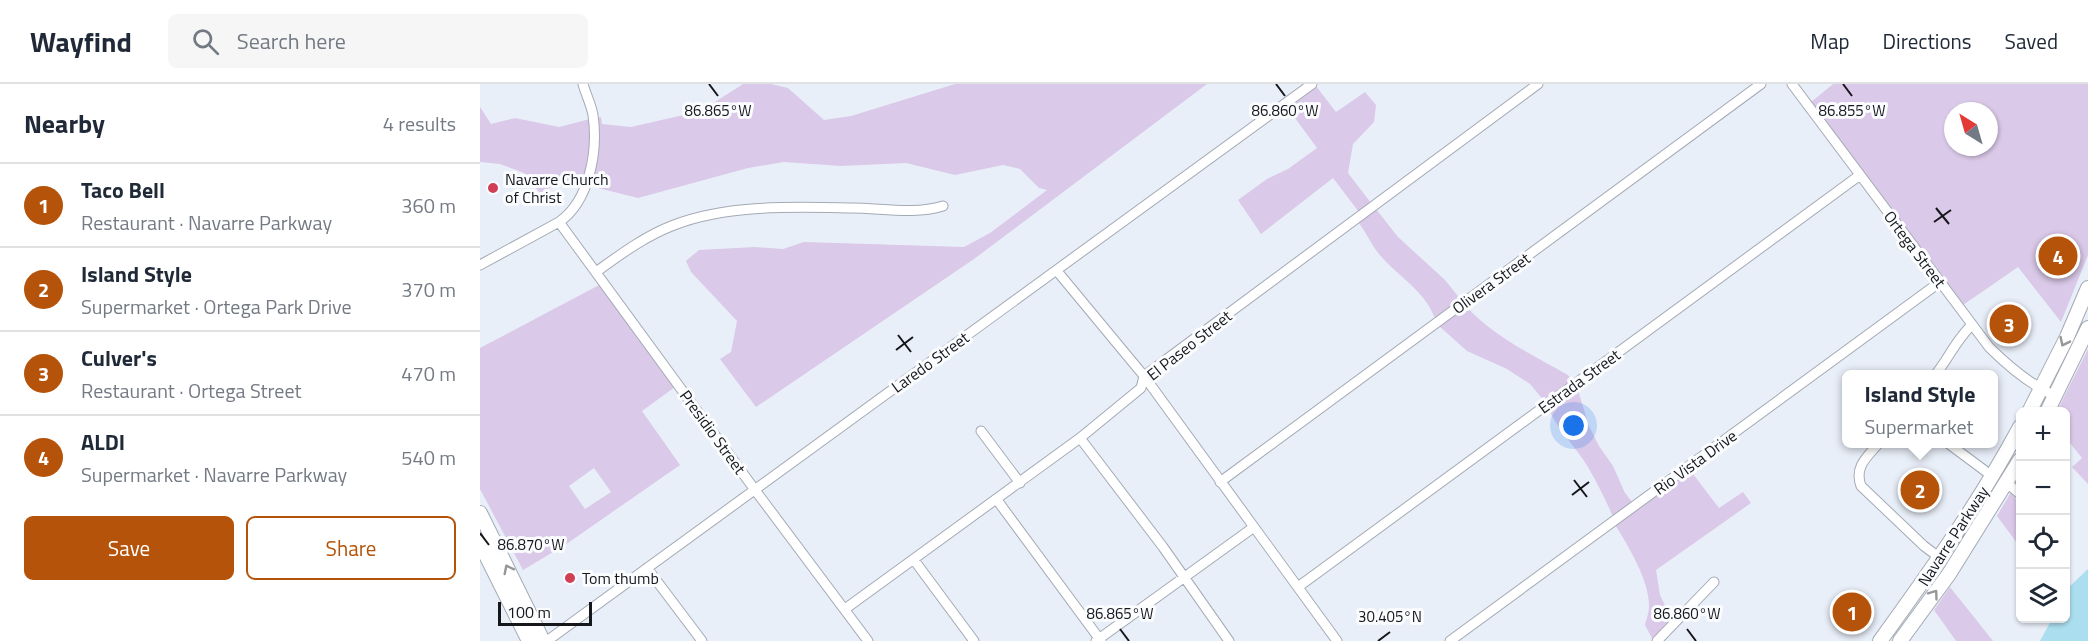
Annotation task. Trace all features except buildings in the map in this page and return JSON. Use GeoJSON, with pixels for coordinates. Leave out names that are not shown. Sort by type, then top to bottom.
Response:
{"type":"FeatureCollection","features":[{"type":"Feature","properties":{"kind":"highway"},"geometry":{"type":"LineString","coordinates":[[2031,407],[2067,337],[2088,288]]}},
{"type":"Feature","properties":{"kind":"highway"},"geometry":{"type":"LineString","coordinates":[[2049,407],[2088,328]]}},
{"type":"Feature","properties":{"kind":"highway","name":"Navarre Parkway"},"geometry":{"type":"LineString","coordinates":[[1882,639],[1940,558],[2016,434]]}},
{"type":"Feature","properties":{"kind":"highway","name":"Navarre Parkway"},"geometry":{"type":"LineString","coordinates":[[1900,641],[1949,574],[2019,461]]}},
{"type":"Feature","properties":{"kind":"highway"},"geometry":{"type":"LineString","coordinates":[[480,513],[545,641]]}},
{"type":"Feature","properties":{"kind":"highway"},"geometry":{"type":"LineString","coordinates":[[480,543],[529,641]]}},
{"type":"Feature","properties":{"kind":"street"},"geometry":{"type":"LineString","coordinates":[[480,265],[559,222],[580,200],[590,173],[594,129],[592,111],[583,84]]}},
{"type":"Feature","properties":{"kind":"street","name":"Laredo Street"},"geometry":{"type":"LineString","coordinates":[[545,641],[1312,84]]}},
{"type":"Feature","properties":{"kind":"street","name":"El Paseo Street"},"geometry":{"type":"LineString","coordinates":[[845,609],[1080,438],[1141,388],[1144,376],[1538,84]]}},
{"type":"Feature","properties":{"kind":"street","name":"Olivera Street"},"geometry":{"type":"LineString","coordinates":[[1221,482],[1761,84]]}},
{"type":"Feature","properties":{"kind":"street","name":"Ortega Street"},"geometry":{"type":"LineString","coordinates":[[1792,84],[1972,325],[2004,363],[2055,396]]}},
{"type":"Feature","properties":{"kind":"street","name":"Estrada Street"},"geometry":{"type":"LineString","coordinates":[[1298,587],[1860,175]]}},
{"type":"Feature","properties":{"kind":"street"},"geometry":{"type":"LineString","coordinates":[[596,272],[655,233],[688,220],[717,213],[836,207],[928,211],[943,206]]}},
{"type":"Feature","properties":{"kind":"street","name":"Presidio Street"},"geometry":{"type":"LineString","coordinates":[[559,222],[868,641]]}},
{"type":"Feature","properties":{"kind":"street"},"geometry":{"type":"LineString","coordinates":[[1057,271],[1144,376],[1337,641]]}},
{"type":"Feature","properties":{"kind":"street","name":"Rio Vista Drive"},"geometry":{"type":"LineString","coordinates":[[1450,641],[1940,282]]}},
{"type":"Feature","properties":{"kind":"street"},"geometry":{"type":"LineString","coordinates":[[1940,370],[1951,356],[1964,332],[1972,325]]}},
{"type":"Feature","properties":{"kind":"street"},"geometry":{"type":"LineString","coordinates":[[981,431],[1020,483]]}},
{"type":"Feature","properties":{"kind":"street"},"geometry":{"type":"LineString","coordinates":[[1080,438],[1163,546],[1230,641]]}},
{"type":"Feature","properties":{"kind":"street"},"geometry":{"type":"LineString","coordinates":[[1875,448],[1860,466],[1858,472],[1861,486],[1924,546],[1940,558]]}},
{"type":"Feature","properties":{"kind":"street"},"geometry":{"type":"LineString","coordinates":[[1954,448],[1992,476]]}},
{"type":"Feature","properties":{"kind":"street"},"geometry":{"type":"LineString","coordinates":[[2007,483],[2016,489]]}},
{"type":"Feature","properties":{"kind":"street"},"geometry":{"type":"LineString","coordinates":[[997,500],[1099,640],[1254,527]]}},
{"type":"Feature","properties":{"kind":"street"},"geometry":{"type":"LineString","coordinates":[[914,560],[974,641]]}},
{"type":"Feature","properties":{"kind":"street"},"geometry":{"type":"LineString","coordinates":[[647,568],[702,641]]}},
{"type":"Feature","properties":{"kind":"street"},"geometry":{"type":"LineString","coordinates":[[1657,641],[1714,582]]}},
{"type":"Feature","properties":{"kind":"shaded area"},"geometry":{"type":"Polygon","coordinates":[[[743,84],[771,84],[788,88],[824,120],[851,116],[955,84],[1207,84],[974,259],[756,407],[720,359],[731,352],[737,321],[691,272],[686,261],[699,250],[755,247],[783,249],[804,242],[964,247],[990,233],[1047,190],[1039,188],[1020,169],[1003,165],[955,175],[906,163],[841,166],[784,162],[748,168],[638,198],[590,186],[597,118],[601,117],[602,124],[631,127],[701,111],[743,84]]]}},
{"type":"Feature","properties":{"kind":"shaded area"},"geometry":{"type":"Polygon","coordinates":[[[1833,84],[2088,84],[2088,255],[2061,322],[2018,267],[1963,305],[1810,103],[1833,84]]]}},
{"type":"Feature","properties":{"kind":"shaded area"},"geometry":{"type":"Polygon","coordinates":[[[1316,86],[1336,112],[1365,92],[1376,105],[1374,122],[1353,144],[1348,173],[1371,203],[1359,212],[1333,178],[1261,234],[1238,200],[1317,148],[1287,107],[1316,86]]]}},
{"type":"Feature","properties":{"kind":"shaded area"},"geometry":{"type":"Polygon","coordinates":[[[480,107],[491,124],[515,118],[559,127],[590,119],[590,140],[583,185],[562,182],[540,193],[524,173],[500,164],[480,162],[480,107]]]}},
{"type":"Feature","properties":{"kind":"shaded area"},"geometry":{"type":"Polygon","coordinates":[[[1376,209],[1398,237],[1445,280],[1461,300],[1435,319],[1425,300],[1379,254],[1358,222],[1376,209]]]}},
{"type":"Feature","properties":{"kind":"shaded area"},"geometry":{"type":"Polygon","coordinates":[[[601,284],[675,387],[642,411],[680,465],[565,545],[523,570],[480,489],[480,348],[601,284]],[[594,468],[569,486],[585,509],[611,492],[594,468]]]}},
{"type":"Feature","properties":{"kind":"shaded area"},"geometry":{"type":"Polygon","coordinates":[[[1466,306],[1500,336],[1568,375],[1573,381],[1545,402],[1530,384],[1507,369],[1467,351],[1439,326],[1466,306]]]}},
{"type":"Feature","properties":{"kind":"shaded area"},"geometry":{"type":"Polygon","coordinates":[[[2088,349],[2088,484],[2072,467],[2082,458],[2070,443],[2070,407],[2059,407],[2088,349]]]}},
{"type":"Feature","properties":{"kind":"shaded area"},"geometry":{"type":"Polygon","coordinates":[[[1577,387],[1589,426],[1613,466],[1625,493],[1633,503],[1613,517],[1588,467],[1548,408],[1577,387]]]}},
{"type":"Feature","properties":{"kind":"shaded area"},"geometry":{"type":"Polygon","coordinates":[[[1690,470],[1719,508],[1743,492],[1751,503],[1656,570],[1660,595],[1672,620],[1653,640],[1645,625],[1649,607],[1646,586],[1632,553],[1615,525],[1690,470]]]}},
{"type":"Feature","properties":{"kind":"shaded area"},"geometry":{"type":"Polygon","coordinates":[[[2011,492],[2016,499],[2016,542],[1997,516],[2011,492]]]}},
{"type":"Feature","properties":{"kind":"shaded area"},"geometry":{"type":"Polygon","coordinates":[[[1950,587],[1993,641],[1956,641],[1934,610],[1950,587]]]}},
{"type":"Feature","properties":{"kind":"water"},"geometry":{"type":"Polygon","coordinates":[[[2088,569],[2088,641],[2040,641],[2050,623],[2070,623],[2070,586],[2088,569]]]}},
{"type":"Feature","properties":{"kind":"place","name":"Navarre Church of Christ"},"geometry":{"type":"Point","coordinates":[493,188]}},
{"type":"Feature","properties":{"kind":"place","name":"ALDI"},"geometry":{"type":"Point","coordinates":[2058,256]}},
{"type":"Feature","properties":{"kind":"place","name":"Culver's"},"geometry":{"type":"Point","coordinates":[2009,324]}},
{"type":"Feature","properties":{"kind":"place","name":"Island Style"},"geometry":{"type":"Point","coordinates":[1920,490]}},
{"type":"Feature","properties":{"kind":"place","name":"Tom thumb"},"geometry":{"type":"Point","coordinates":[570,578]}},
{"type":"Feature","properties":{"kind":"place","name":"Taco Bell"},"geometry":{"type":"Point","coordinates":[1852,612]}}]}
